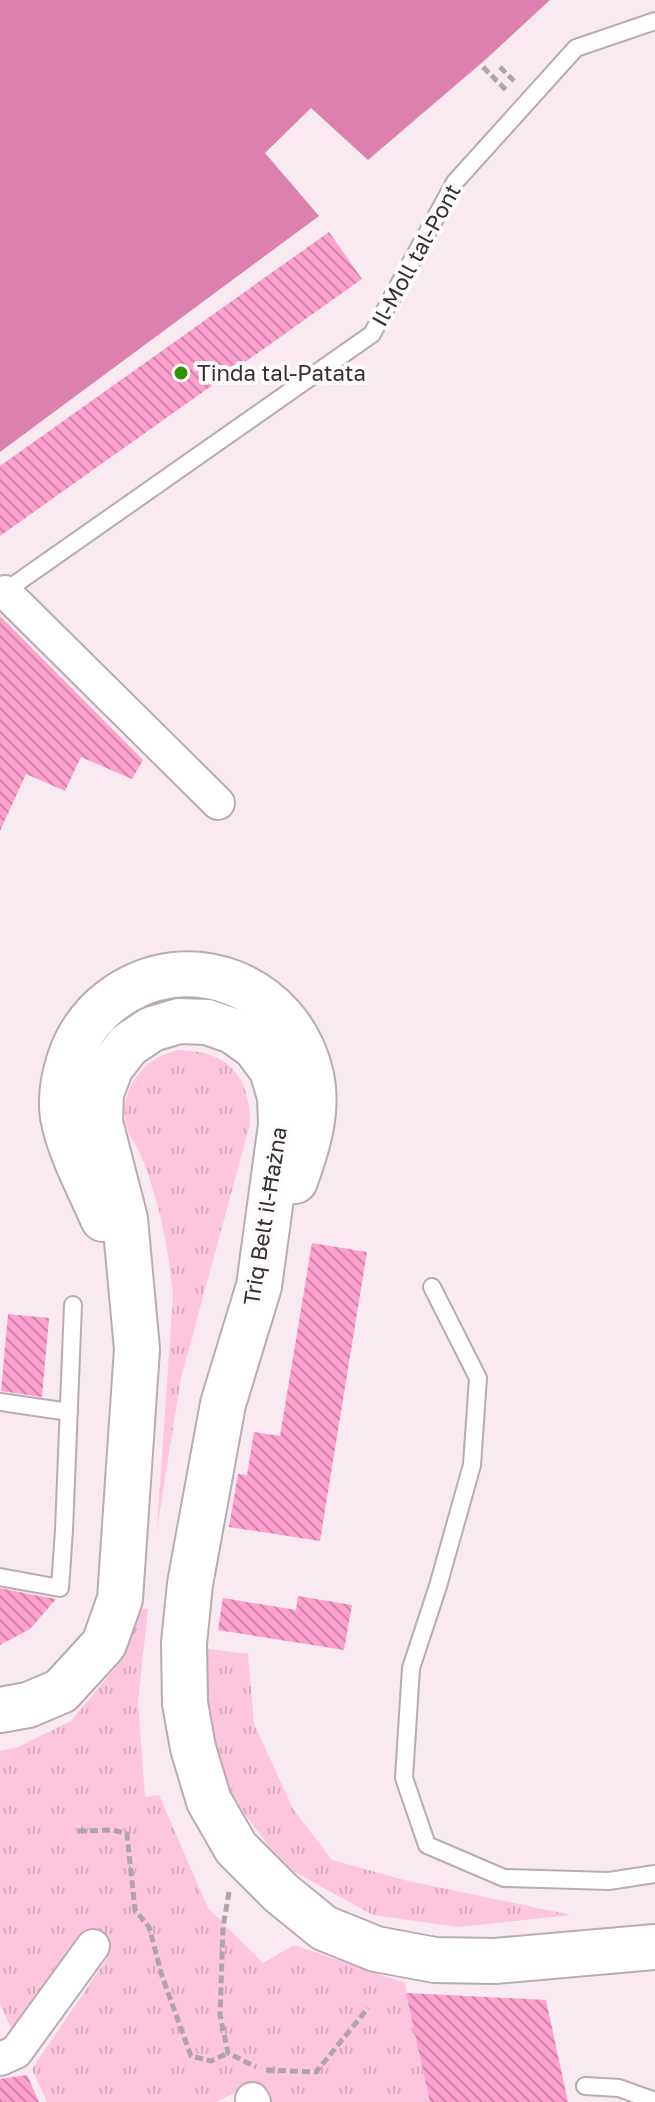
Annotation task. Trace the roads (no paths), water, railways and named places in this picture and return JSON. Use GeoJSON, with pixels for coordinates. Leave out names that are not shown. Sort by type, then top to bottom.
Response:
{"type":"FeatureCollection","features":[{"type":"Feature","properties":{"kind":"main road","name":"Triq Belt il-Ħażna"},"geometry":{"type":"LineString","coordinates":[[0,1710],[28,1705],[61,1691],[104,1644],[120,1599],[137,1349],[125,1219],[100,1122],[101,1093],[111,1067],[128,1045],[152,1029],[179,1021],[207,1022],[233,1031],[255,1047],[272,1070],[280,1097],[281,1125],[259,1286],[223,1404],[190,1584],[184,1643],[185,1703],[193,1748],[209,1801],[236,1848],[281,1893],[324,1928],[376,1949],[435,1960],[495,1961],[655,1947]]}},
{"type":"Feature","properties":{"kind":"street"},"geometry":{"type":"LineString","coordinates":[[2,593],[218,803]]}},
{"type":"Feature","properties":{"kind":"street"},"geometry":{"type":"LineString","coordinates":[[0,2059],[16,2052],[93,1946]]}},
{"type":"Feature","properties":{"kind":"lane","name":"Il-Moll tal-Pont"},"geometry":{"type":"LineString","coordinates":[[2,593],[372,334],[455,182],[576,48],[655,21]]}},
{"type":"Feature","properties":{"kind":"lane"},"geometry":{"type":"LineString","coordinates":[[432,1287],[478,1378],[472,1465],[411,1668],[404,1778],[427,1845],[504,1878],[609,1881],[655,1874]]}},
{"type":"Feature","properties":{"kind":"lane"},"geometry":{"type":"LineString","coordinates":[[0,1577],[60,1588],[73,1305]]}},
{"type":"Feature","properties":{"kind":"lane"},"geometry":{"type":"LineString","coordinates":[[0,1402],[69,1412]]}},
{"type":"Feature","properties":{"kind":"lane"},"geometry":{"type":"LineString","coordinates":[[585,2086],[619,2088],[655,2101]]}},
{"type":"Feature","properties":{"kind":"place","name":"Tinda tal-Patata"},"geometry":{"type":"Point","coordinates":[181,373]}}]}
